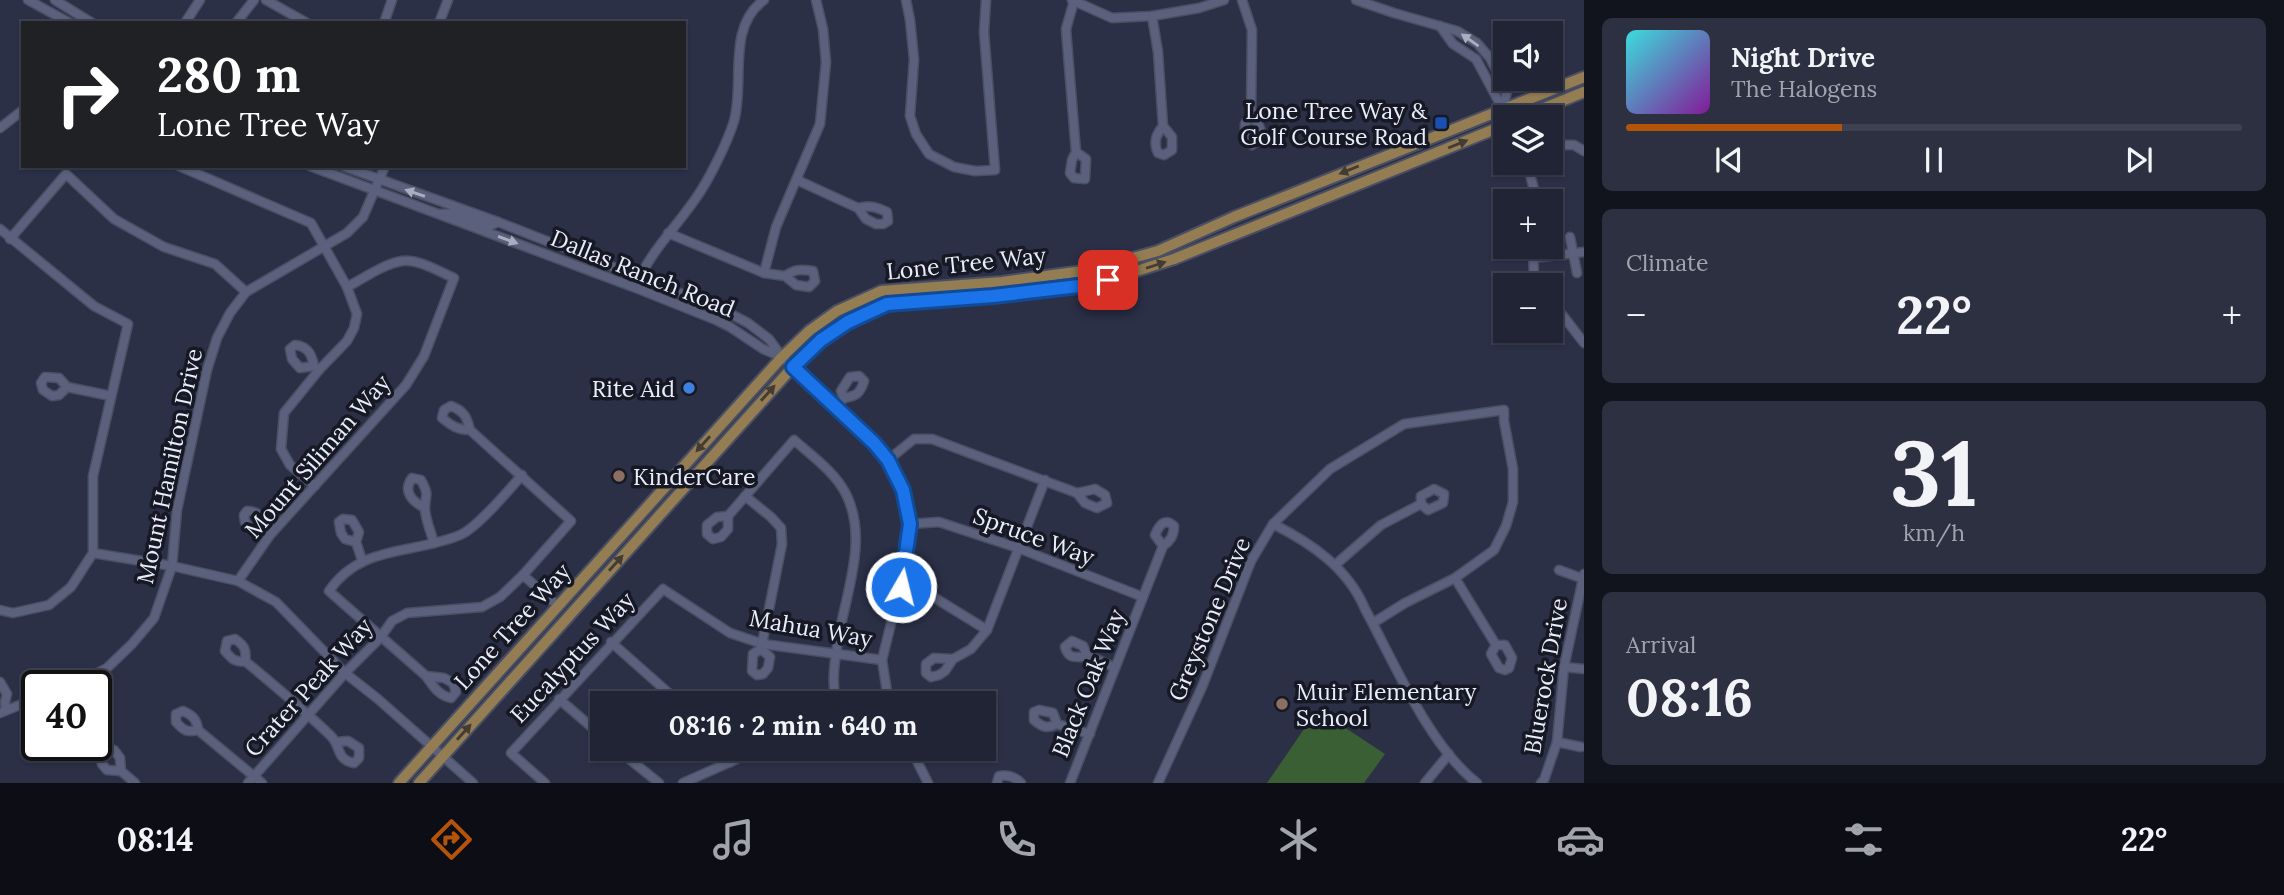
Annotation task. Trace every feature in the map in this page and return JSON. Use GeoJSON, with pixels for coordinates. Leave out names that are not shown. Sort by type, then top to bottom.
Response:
{"type":"FeatureCollection","features":[{"type":"Feature","properties":{"kind":"main road","name":"Lone Tree Way"},"geometry":{"type":"LineString","coordinates":[[1523,105],[1584,77]]}},
{"type":"Feature","properties":{"kind":"main road"},"geometry":{"type":"LineString","coordinates":[[1552,105],[1584,92]]}},
{"type":"Feature","properties":{"kind":"main road","name":"Lone Tree Way"},"geometry":{"type":"LineString","coordinates":[[399,783],[782,357],[809,331],[837,311],[881,291],[1002,282],[1090,270],[1147,254],[1493,118]]}},
{"type":"Feature","properties":{"kind":"main road","name":"Lone Tree Way"},"geometry":{"type":"LineString","coordinates":[[419,783],[793,367],[821,340],[848,322],[887,304],[993,296],[1096,284],[1174,259],[1493,130]]}},
{"type":"Feature","properties":{"kind":"main road"},"geometry":{"type":"LineString","coordinates":[[640,536],[643,527],[670,495],[673,487],[670,481]]}},
{"type":"Feature","properties":{"kind":"street"},"geometry":{"type":"LineString","coordinates":[[28,0],[66,21]]}},
{"type":"Feature","properties":{"kind":"street"},"geometry":{"type":"LineString","coordinates":[[55,0],[89,21]]}},
{"type":"Feature","properties":{"kind":"street"},"geometry":{"type":"LineString","coordinates":[[186,21],[200,0]]}},
{"type":"Feature","properties":{"kind":"street"},"geometry":{"type":"LineString","coordinates":[[238,21],[254,0]]}},
{"type":"Feature","properties":{"kind":"street"},"geometry":{"type":"LineString","coordinates":[[266,0],[303,21]]}},
{"type":"Feature","properties":{"kind":"street"},"geometry":{"type":"LineString","coordinates":[[385,21],[392,0]]}},
{"type":"Feature","properties":{"kind":"street"},"geometry":{"type":"LineString","coordinates":[[440,21],[447,0]]}},
{"type":"Feature","properties":{"kind":"street"},"geometry":{"type":"LineString","coordinates":[[746,0],[755,7]]}},
{"type":"Feature","properties":{"kind":"street"},"geometry":{"type":"LineString","coordinates":[[636,288],[639,278],[668,233],[697,197],[734,120],[740,40],[755,7],[764,0]]}},
{"type":"Feature","properties":{"kind":"street"},"geometry":{"type":"LineString","coordinates":[[764,273],[776,227],[820,124],[826,62],[823,29],[816,0]]}},
{"type":"Feature","properties":{"kind":"street"},"geometry":{"type":"LineString","coordinates":[[906,0],[914,59],[910,116],[916,134],[929,154],[954,167],[975,171],[995,170],[984,33],[986,0]]}},
{"type":"Feature","properties":{"kind":"street"},"geometry":{"type":"LineString","coordinates":[[1076,152],[1066,29],[1073,0],[1112,18],[1152,16],[1199,8],[1224,0]]}},
{"type":"Feature","properties":{"kind":"street"},"geometry":{"type":"LineString","coordinates":[[1242,0],[1252,30],[1251,116]]}},
{"type":"Feature","properties":{"kind":"street"},"geometry":{"type":"LineString","coordinates":[[1356,0],[1457,31],[1477,43],[1490,58],[1507,91],[1506,105]]}},
{"type":"Feature","properties":{"kind":"street"},"geometry":{"type":"LineString","coordinates":[[1152,16],[1158,52],[1163,126]]}},
{"type":"Feature","properties":{"kind":"street"},"geometry":{"type":"LineString","coordinates":[[1440,26],[1453,44],[1476,59],[1499,105]]}},
{"type":"Feature","properties":{"kind":"street"},"geometry":{"type":"LineString","coordinates":[[0,128],[21,112]]}},
{"type":"Feature","properties":{"kind":"street"},"geometry":{"type":"LineString","coordinates":[[1563,145],[1574,145],[1584,151]]}},
{"type":"Feature","properties":{"kind":"street"},"geometry":{"type":"LineString","coordinates":[[184,168],[311,223],[347,287],[357,314],[354,328],[347,341],[316,368],[284,413],[281,449],[290,465],[315,486]]}},
{"type":"Feature","properties":{"kind":"street","name":"Dallas Ranch Road"},"geometry":{"type":"LineString","coordinates":[[316,168],[723,323],[763,349],[782,357]]}},
{"type":"Feature","properties":{"kind":"street","name":"Dallas Ranch Road"},"geometry":{"type":"LineString","coordinates":[[348,168],[498,222],[723,310],[748,323],[769,339],[782,357]]}},
{"type":"Feature","properties":{"kind":"street","name":"Mount Hamilton Drive"},"geometry":{"type":"LineString","coordinates":[[103,670],[132,644],[154,618],[172,566],[177,510],[207,370],[217,338],[230,313],[246,292],[347,233],[363,217],[384,168]]}},
{"type":"Feature","properties":{"kind":"street"},"geometry":{"type":"LineString","coordinates":[[10,239],[66,174],[114,219],[164,247],[215,264],[246,292]]}},
{"type":"Feature","properties":{"kind":"street"},"geometry":{"type":"LineString","coordinates":[[797,180],[859,208]]}},
{"type":"Feature","properties":{"kind":"street"},"geometry":{"type":"LineString","coordinates":[[436,214],[454,213],[489,226],[498,222]]}},
{"type":"Feature","properties":{"kind":"street"},"geometry":{"type":"LineString","coordinates":[[0,229],[94,306],[128,324],[93,476],[93,553],[71,587],[49,605],[13,613],[0,610]]}},
{"type":"Feature","properties":{"kind":"street"},"geometry":{"type":"LineString","coordinates":[[668,233],[764,273],[785,276]]}},
{"type":"Feature","properties":{"kind":"street"},"geometry":{"type":"LineString","coordinates":[[1570,237],[1577,273]]}},
{"type":"Feature","properties":{"kind":"street"},"geometry":{"type":"LineString","coordinates":[[1563,254],[1584,252]]}},
{"type":"Feature","properties":{"kind":"street","name":"Mount Siliman Way"},"geometry":{"type":"LineString","coordinates":[[238,581],[267,532],[315,486],[406,384],[424,356],[454,278],[424,264],[402,261],[347,287]]}},
{"type":"Feature","properties":{"kind":"street"},"geometry":{"type":"LineString","coordinates":[[1563,316],[1584,343]]}},
{"type":"Feature","properties":{"kind":"street"},"geometry":{"type":"LineString","coordinates":[[782,357],[874,443],[888,460],[903,490],[910,524],[901,587],[882,660],[887,691]]}},
{"type":"Feature","properties":{"kind":"street"},"geometry":{"type":"LineString","coordinates":[[67,387],[111,396]]}},
{"type":"Feature","properties":{"kind":"street"},"geometry":{"type":"LineString","coordinates":[[836,408],[844,398]]}},
{"type":"Feature","properties":{"kind":"street","name":"Greystone Drive"},"geometry":{"type":"LineString","coordinates":[[1158,783],[1202,687],[1251,561],[1273,524],[1330,469],[1404,424],[1504,410],[1513,469],[1513,502],[1506,526],[1494,550],[1455,578]]}},
{"type":"Feature","properties":{"kind":"street"},"geometry":{"type":"LineString","coordinates":[[426,676],[329,591],[335,582],[362,560],[462,534],[495,505],[522,475],[470,430]]}},
{"type":"Feature","properties":{"kind":"street"},"geometry":{"type":"LineString","coordinates":[[888,460],[915,439],[932,439],[1077,493]]}},
{"type":"Feature","properties":{"kind":"street"},"geometry":{"type":"LineString","coordinates":[[727,516],[794,440],[822,464],[845,492],[855,517],[856,548],[835,655],[833,691]]}},
{"type":"Feature","properties":{"kind":"street","name":"Crater Peak Way"},"geometry":{"type":"LineString","coordinates":[[251,779],[345,673],[380,638],[391,621],[407,613],[482,607],[500,597],[523,575],[571,521],[522,475]]}},
{"type":"Feature","properties":{"kind":"street"},"geometry":{"type":"LineString","coordinates":[[953,659],[971,649],[987,630],[1045,480]]}},
{"type":"Feature","properties":{"kind":"street"},"geometry":{"type":"LineString","coordinates":[[745,496],[781,528],[782,544],[762,647]]}},
{"type":"Feature","properties":{"kind":"street"},"geometry":{"type":"LineString","coordinates":[[1335,565],[1381,525],[1421,504]]}},
{"type":"Feature","properties":{"kind":"street"},"geometry":{"type":"LineString","coordinates":[[425,508],[434,542]]}},
{"type":"Feature","properties":{"kind":"street","name":"Spruce Way"},"geometry":{"type":"LineString","coordinates":[[910,524],[939,522],[1018,548],[1143,597]]}},
{"type":"Feature","properties":{"kind":"street"},"geometry":{"type":"LineString","coordinates":[[1273,524],[1304,539],[1335,565],[1358,592],[1431,730],[1468,776],[1477,783]]}},
{"type":"Feature","properties":{"kind":"street"},"geometry":{"type":"LineString","coordinates":[[356,542],[362,560]]}},
{"type":"Feature","properties":{"kind":"street","name":"Black Oak Way"},"geometry":{"type":"LineString","coordinates":[[1070,783],[1163,546]]}},
{"type":"Feature","properties":{"kind":"street"},"geometry":{"type":"LineString","coordinates":[[93,553],[172,566],[238,581],[276,602],[345,673],[473,783]]}},
{"type":"Feature","properties":{"kind":"street"},"geometry":{"type":"LineString","coordinates":[[1559,570],[1583,578]]}},
{"type":"Feature","properties":{"kind":"street"},"geometry":{"type":"LineString","coordinates":[[523,575],[558,606]]}},
{"type":"Feature","properties":{"kind":"street"},"geometry":{"type":"LineString","coordinates":[[1373,623],[1405,603],[1455,578],[1496,645]]}},
{"type":"Feature","properties":{"kind":"street","name":"Bluerock Drive"},"geometry":{"type":"LineString","coordinates":[[1541,783],[1556,742],[1563,667],[1583,578]]}},
{"type":"Feature","properties":{"kind":"street"},"geometry":{"type":"LineString","coordinates":[[901,587],[935,598],[987,630]]}},
{"type":"Feature","properties":{"kind":"street","name":"Mahua Way"},"geometry":{"type":"LineString","coordinates":[[663,589],[730,633],[762,647],[882,660]]}},
{"type":"Feature","properties":{"kind":"street","name":"Eucalyptus Way"},"geometry":{"type":"LineString","coordinates":[[545,783],[511,753],[611,642],[663,589]]}},
{"type":"Feature","properties":{"kind":"street"},"geometry":{"type":"LineString","coordinates":[[611,642],[666,691]]}},
{"type":"Feature","properties":{"kind":"street"},"geometry":{"type":"LineString","coordinates":[[1088,657],[1115,668]]}},
{"type":"Feature","properties":{"kind":"street"},"geometry":{"type":"LineString","coordinates":[[245,661],[337,742]]}},
{"type":"Feature","properties":{"kind":"street"},"geometry":{"type":"LineString","coordinates":[[1563,667],[1584,669]]}},
{"type":"Feature","properties":{"kind":"street"},"geometry":{"type":"LineString","coordinates":[[0,682],[7,694],[3,707]]}},
{"type":"Feature","properties":{"kind":"street"},"geometry":{"type":"LineString","coordinates":[[559,699],[590,726]]}},
{"type":"Feature","properties":{"kind":"street"},"geometry":{"type":"LineString","coordinates":[[3,707],[21,702]]}},
{"type":"Feature","properties":{"kind":"street"},"geometry":{"type":"LineString","coordinates":[[1057,724],[1090,734]]}},
{"type":"Feature","properties":{"kind":"street"},"geometry":{"type":"LineString","coordinates":[[198,730],[251,779],[262,783]]}},
{"type":"Feature","properties":{"kind":"street"},"geometry":{"type":"LineString","coordinates":[[1556,742],[1583,748]]}},
{"type":"Feature","properties":{"kind":"street"},"geometry":{"type":"LineString","coordinates":[[1425,783],[1449,754]]}},
{"type":"Feature","properties":{"kind":"street"},"geometry":{"type":"LineString","coordinates":[[632,761],[659,783]]}},
{"type":"Feature","properties":{"kind":"street"},"geometry":{"type":"LineString","coordinates":[[917,761],[928,783]]}},
{"type":"Feature","properties":{"kind":"street"},"geometry":{"type":"LineString","coordinates":[[683,783],[731,762]]}},
{"type":"Feature","properties":{"kind":"street"},"geometry":{"type":"LineString","coordinates":[[121,771],[135,783]]}},
{"type":"Feature","properties":{"kind":"street"},"geometry":{"type":"LineString","coordinates":[[997,783],[999,776],[1003,775],[1014,776],[1021,783]]}},
{"type":"Feature","properties":{"kind":"green space"},"geometry":{"type":"Polygon","coordinates":[[[1338,723],[1385,754],[1364,783],[1267,783],[1304,729],[1338,723]]]}},
{"type":"Feature","properties":{"kind":"place","name":"Lone Tree Way & Golf Course Road"},"geometry":{"type":"Point","coordinates":[1441,123]}},
{"type":"Feature","properties":{"kind":"place","name":"Rite Aid"},"geometry":{"type":"Point","coordinates":[689,388]}},
{"type":"Feature","properties":{"kind":"place","name":"KinderCare"},"geometry":{"type":"Point","coordinates":[619,476]}},
{"type":"Feature","properties":{"kind":"place","name":"Muir Elementary School"},"geometry":{"type":"Point","coordinates":[1282,704]}},
{"type":"Feature","properties":{"kind":"route"},"geometry":{"type":"LineString","coordinates":[[901,587],[910,524],[903,490],[888,460],[874,443],[793,367],[821,340],[848,322],[887,304],[993,296],[1096,284],[1108,280]]}}]}
